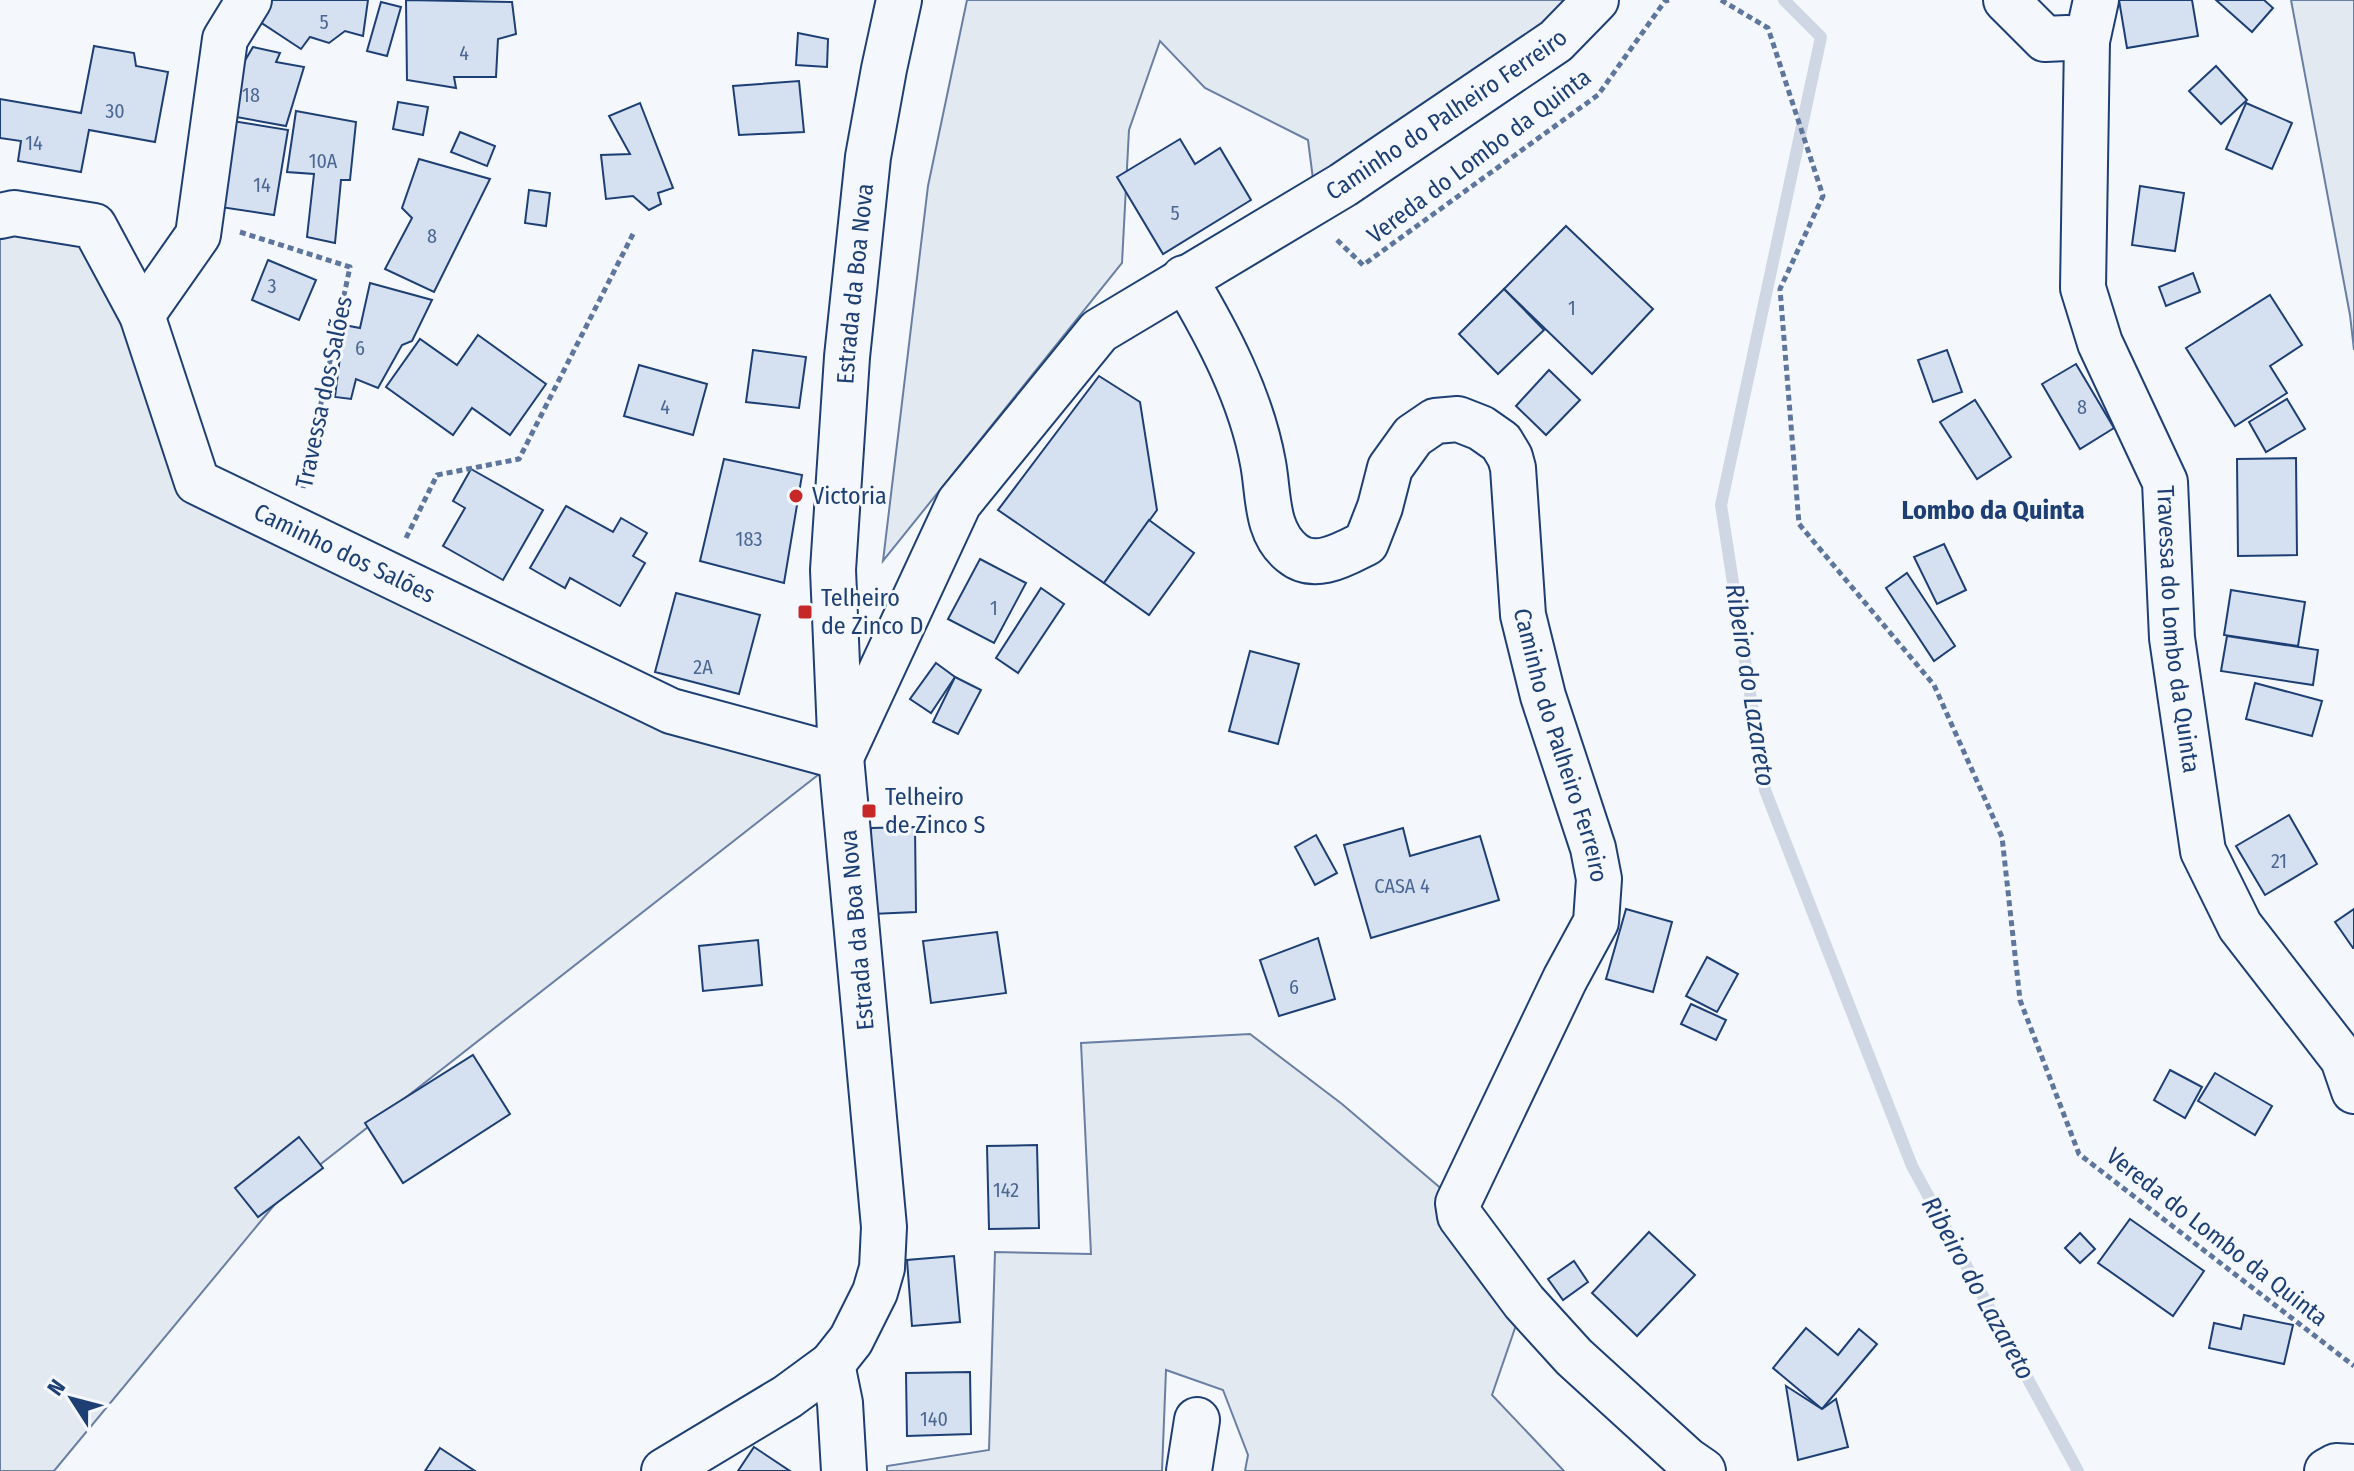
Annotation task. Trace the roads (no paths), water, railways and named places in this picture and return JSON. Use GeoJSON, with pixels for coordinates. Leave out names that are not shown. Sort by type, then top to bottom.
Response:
{"type":"FeatureCollection","features":[{"type":"Feature","properties":{"kind":"street"},"geometry":{"type":"LineString","coordinates":[[142,315],[198,235],[225,39],[249,0]]}},
{"type":"Feature","properties":{"kind":"street","name":"Estrada da Boa Nova"},"geometry":{"type":"LineString","coordinates":[[664,1471],[787,1397],[832,1364],[851,1340],[875,1292],[882,1268],[884,1227],[841,757],[833,570],[847,357],[868,157],[899,0]]}},
{"type":"Feature","properties":{"kind":"street","name":"Caminho do Palheiro Ferreiro"},"geometry":{"type":"LineString","coordinates":[[841,757],[959,503],[1099,331],[1343,185],[1556,41],[1596,0]]}},
{"type":"Feature","properties":{"kind":"street"},"geometry":{"type":"LineString","coordinates":[[2006,0],[2045,39],[2067,38],[2092,20]]}},
{"type":"Feature","properties":{"kind":"street","name":"Travessa do Lombo da Quinta"},"geometry":{"type":"LineString","coordinates":[[2092,20],[2083,288],[2100,343],[2165,482],[2172,638],[2203,851],[2240,926],[2343,1059],[2354,1091]]}},
{"type":"Feature","properties":{"kind":"street","name":"Caminho dos Salões"},"geometry":{"type":"LineString","coordinates":[[0,216],[14,213],[94,226],[142,315],[197,482],[671,711],[841,757]]}},
{"type":"Feature","properties":{"kind":"street","name":"Caminho do Palheiro Ferreiro"},"geometry":{"type":"LineString","coordinates":[[1184,278],[1208,318],[1236,376],[1263,462],[1270,520],[1293,555],[1316,562],[1338,558],[1366,543],[1390,468],[1413,436],[1435,421],[1458,419],[1481,428],[1501,442],[1510,457],[1523,615],[1543,696],[1593,848],[1599,879],[1596,922],[1565,979],[1458,1203],[1460,1216],[1524,1302],[1574,1357],[1703,1471]]}},
{"type":"Feature","properties":{"kind":"street"},"geometry":{"type":"LineString","coordinates":[[832,1364],[840,1403],[844,1471]]}},
{"type":"Feature","properties":{"kind":"street"},"geometry":{"type":"LineString","coordinates":[[1189,1471],[1197,1420]]}},
{"type":"Feature","properties":{"kind":"street"},"geometry":{"type":"LineString","coordinates":[[2327,1471],[2336,1466],[2354,1467]]}},
{"type":"Feature","properties":{"kind":"waterway","name":"Ribeiro do Lazareto"},"geometry":{"type":"LineString","coordinates":[[1784,0],[1821,37],[1721,505],[1765,790],[1912,1166],[2078,1471]]}},
{"type":"Feature","properties":{"kind":"place","name":"Victoria"},"geometry":{"type":"Point","coordinates":[796,496]}},
{"type":"Feature","properties":{"kind":"place","name":"Telheiro de Zinco D"},"geometry":{"type":"Point","coordinates":[805,612]}},
{"type":"Feature","properties":{"kind":"place","name":"Telheiro de Zinco S"},"geometry":{"type":"Point","coordinates":[869,811]}},
{"type":"Feature","properties":{"kind":"district","name":"Lombo da Quinta"},"geometry":{"type":"Point","coordinates":[1993,510]}}]}
